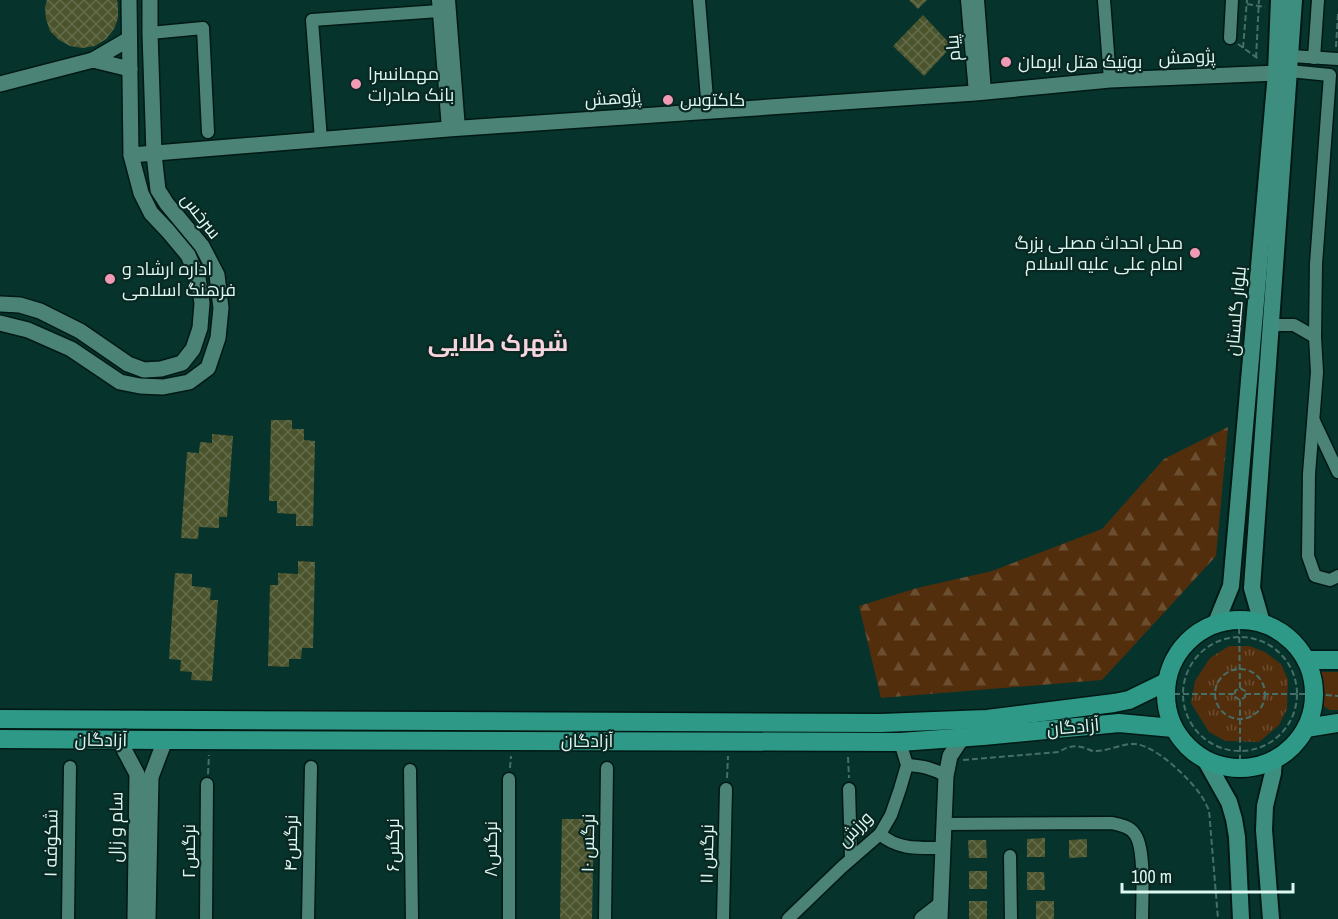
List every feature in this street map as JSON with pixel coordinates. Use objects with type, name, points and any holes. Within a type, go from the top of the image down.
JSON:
[{"type":"main road","name":"بلوار گلستان","points":[[1216,623],[1231,586],[1294,0]]},
{"type":"main road","name":"بلوار گلستان","points":[[1262,622],[1252,588],[1271,325],[1285,67],[1279,5]]},
{"type":"main road","points":[[1262,622],[1283,633],[1300,650],[1313,682],[1305,694],[1311,717],[1306,728],[1292,747],[1274,760],[1251,768],[1240,760],[1217,765],[1206,761],[1187,747],[1173,728],[1169,717],[1173,660],[1179,650],[1196,634],[1216,623],[1239,628],[1262,622]]},
{"type":"main road","points":[[1306,660],[1338,660]]},
{"type":"main road","name":"آزادگان","points":[[0,719],[870,723],[987,718],[1114,703],[1171,690]]},
{"type":"main road","points":[[348,720],[348,741]]},
{"type":"main road","name":"آزادگان","points":[[0,739],[900,742],[1119,723],[1173,728]]},
{"type":"main road","points":[[1306,728],[1338,723]]},
{"type":"main road","points":[[1271,919],[1264,830],[1265,806],[1274,760]]},
{"type":"main road","points":[[1206,761],[1229,802],[1234,819],[1241,919]]},
{"type":"street","name":"سرخس","points":[[0,304],[20,305],[40,311],[80,331],[128,364],[144,370],[161,369],[183,363],[193,349],[200,328],[202,303],[198,278],[188,255],[151,213],[141,193],[131,155],[129,0]]},
{"type":"street","name":"سرخس","points":[[0,323],[28,330],[71,349],[120,382],[163,387],[189,381],[208,368],[218,338],[221,308],[217,275],[202,246],[158,190],[154,154],[150,0]]},
{"type":"street","points":[[449,0],[454,129]]},
{"type":"street","points":[[699,0],[708,111]]},
{"type":"street","name":"پیام","points":[[967,0],[980,92]]},
{"type":"street","name":"پیام","points":[[978,0],[980,92]]},
{"type":"street","points":[[1104,0],[1110,80]]},
{"type":"street","points":[[1314,58],[1318,0]]},
{"type":"street","points":[[1230,38],[1232,1]]},
{"type":"street","points":[[321,140],[312,20],[438,5],[454,129]]},
{"type":"street","points":[[150,33],[203,28],[208,132]]},
{"type":"street","points":[[0,84],[93,60],[129,39]]},
{"type":"street","points":[[1285,67],[1314,58],[1336,59]]},
{"type":"street","points":[[93,60],[130,69]]},
{"type":"street","points":[[1285,67],[1334,75],[1316,264],[1317,372],[1309,474],[1308,556],[1315,576],[1330,580],[1338,576]]},
{"type":"street","name":"پژوهش","points":[[131,155],[1285,67]]},
{"type":"street","points":[[1271,325],[1294,325],[1315,337]]},
{"type":"street","points":[[1314,420],[1338,472]]},
{"type":"street","points":[[922,919],[940,912],[947,769],[950,756],[962,738]]},
{"type":"street","name":"سام و زال","points":[[119,740],[136,774],[135,919]]},
{"type":"street","name":"سام و زال","points":[[148,919],[151,777],[165,740]]},
{"type":"street","points":[[900,742],[907,765],[925,766],[936,770],[947,769]]},
{"type":"street","name":"ورزش","points":[[788,919],[880,834],[891,815],[907,765]]},
{"type":"street","name":"شکوفه ۱","points":[[68,919],[70,767]]},
{"type":"street","name":"نرگس۴","points":[[308,919],[311,767]]},
{"type":"street","name":"نرگس ۱۰","points":[[605,919],[607,768]]},
{"type":"street","name":"نرگس۶","points":[[410,770],[412,919]]},
{"type":"street","name":"نرگس۸","points":[[509,919],[510,779]]},
{"type":"street","name":"نرگس۲","points":[[206,919],[207,784]]},
{"type":"street","name":"نرگس ۱۱","points":[[723,919],[726,789]]},
{"type":"street","points":[[849,789],[850,860]]},
{"type":"street","points":[[944,824],[1112,823],[1125,826],[1136,833],[1142,853],[1142,919]]},
{"type":"street","points":[[880,834],[887,840],[909,848],[943,848]]},
{"type":"street","points":[[1010,856],[1011,919]]},
{"type":"path","points":[[1256,58],[1259,0]]},
{"type":"path","points":[[1232,1],[1259,6],[1279,5]]},
{"type":"path","points":[[1243,48],[1247,2]]},
{"type":"path","points":[[1336,59],[1338,14]]},
{"type":"path","points":[[1230,38],[1256,58],[1285,67]]},
{"type":"path","points":[[1239,628],[1240,688]]},
{"type":"path","points":[[1171,690],[1183,684],[1190,665],[1203,650],[1239,628]]},
{"type":"path","points":[[1239,628],[1276,650],[1289,665],[1305,694]]},
{"type":"path","points":[[1239,668],[1258,676],[1265,694],[1262,707],[1258,712],[1240,720],[1222,712],[1215,701],[1214,694],[1221,676],[1239,668]]},
{"type":"path","points":[[1240,688],[1245,691],[1245,694]]},
{"type":"path","points":[[1234,694],[1240,688]]},
{"type":"path","points":[[1171,690],[1234,694]]},
{"type":"path","points":[[1171,690],[1196,731],[1211,744],[1240,760]]},
{"type":"path","points":[[1234,694],[1240,700]]},
{"type":"path","points":[[1240,760],[1240,700],[1245,694]]},
{"type":"path","points":[[1245,694],[1338,696]]},
{"type":"path","points":[[1240,760],[1277,738],[1289,722],[1296,704],[1305,694]]},
{"type":"path","points":[[510,779],[512,741]]},
{"type":"path","points":[[726,789],[729,741]]},
{"type":"path","points":[[848,742],[849,789]]},
{"type":"path","points":[[947,769],[1059,752],[1074,746],[1094,751],[1134,744],[1159,753],[1192,783],[1209,810],[1218,919]]},
{"type":"green space","points":[[1228,427],[1216,556],[1102,680],[881,698],[859,606],[917,588],[992,571],[1102,529],[1164,459]]},
{"type":"green space","points":[[1229,646],[1249,646],[1265,652],[1281,664],[1288,680],[1287,709],[1279,725],[1259,742],[1225,741],[1209,732],[1191,703],[1195,681],[1210,658]]},
{"type":"green space","points":[[1320,672],[1338,672],[1338,710],[1330,710],[1320,704]]},
{"type":"building","points":[[47,0],[117,0],[118,18],[114,29],[106,39],[95,46],[82,48],[70,46],[50,31],[46,19]]},
{"type":"building","points":[[909,0],[927,0],[918,9]]},
{"type":"building","points":[[923,15],[952,46],[924,76],[893,46]]},
{"type":"building","points":[[271,420],[292,420],[292,429],[304,429],[304,440],[315,441],[313,526],[296,526],[296,514],[277,513],[277,501],[269,501]]},
{"type":"building","points":[[212,434],[233,436],[227,517],[219,517],[219,528],[199,527],[198,539],[181,538],[187,452],[199,453],[200,442],[212,443]]},
{"type":"building","points":[[298,561],[315,562],[313,648],[302,648],[301,659],[289,659],[289,667],[268,666],[270,585],[278,585],[278,573],[298,574]]},
{"type":"building","points":[[175,573],[192,574],[192,586],[211,588],[210,600],[218,600],[212,681],[191,680],[192,672],[180,671],[181,660],[169,659]]},
{"type":"building","points":[[562,819],[594,819],[592,919],[560,919]]},
{"type":"building","points":[[1045,838],[1045,857],[1027,857],[1027,839]]},
{"type":"building","points":[[1087,839],[1087,857],[1069,858],[1069,840]]},
{"type":"building","points":[[968,840],[986,840],[987,858],[969,858]]},
{"type":"building","points":[[969,871],[987,871],[987,889],[969,889]]},
{"type":"building","points":[[1027,872],[1044,872],[1045,890],[1027,890]]},
{"type":"building","points":[[969,901],[987,901],[987,919],[969,919]]},
{"type":"building","points":[[1036,901],[1054,901],[1054,919],[1036,919]]},
{"type":"place","name":"بوتیک هتل ایرمان","points":[[1006,62]]},
{"type":"place","name":"مهمانسرا بانک صادرات","points":[[356,84]]},
{"type":"place","name":"کاکتوس","points":[[668,100]]},
{"type":"place","name":"محل احداث مصلی بزرگ امام علی علیه السلام","points":[[1195,253]]},
{"type":"place","name":"اداره ارشاد و فرهنگ اسلامی","points":[[110,279]]},
{"type":"district","name":"شهرک طلایی","points":[[498,343]]}]
